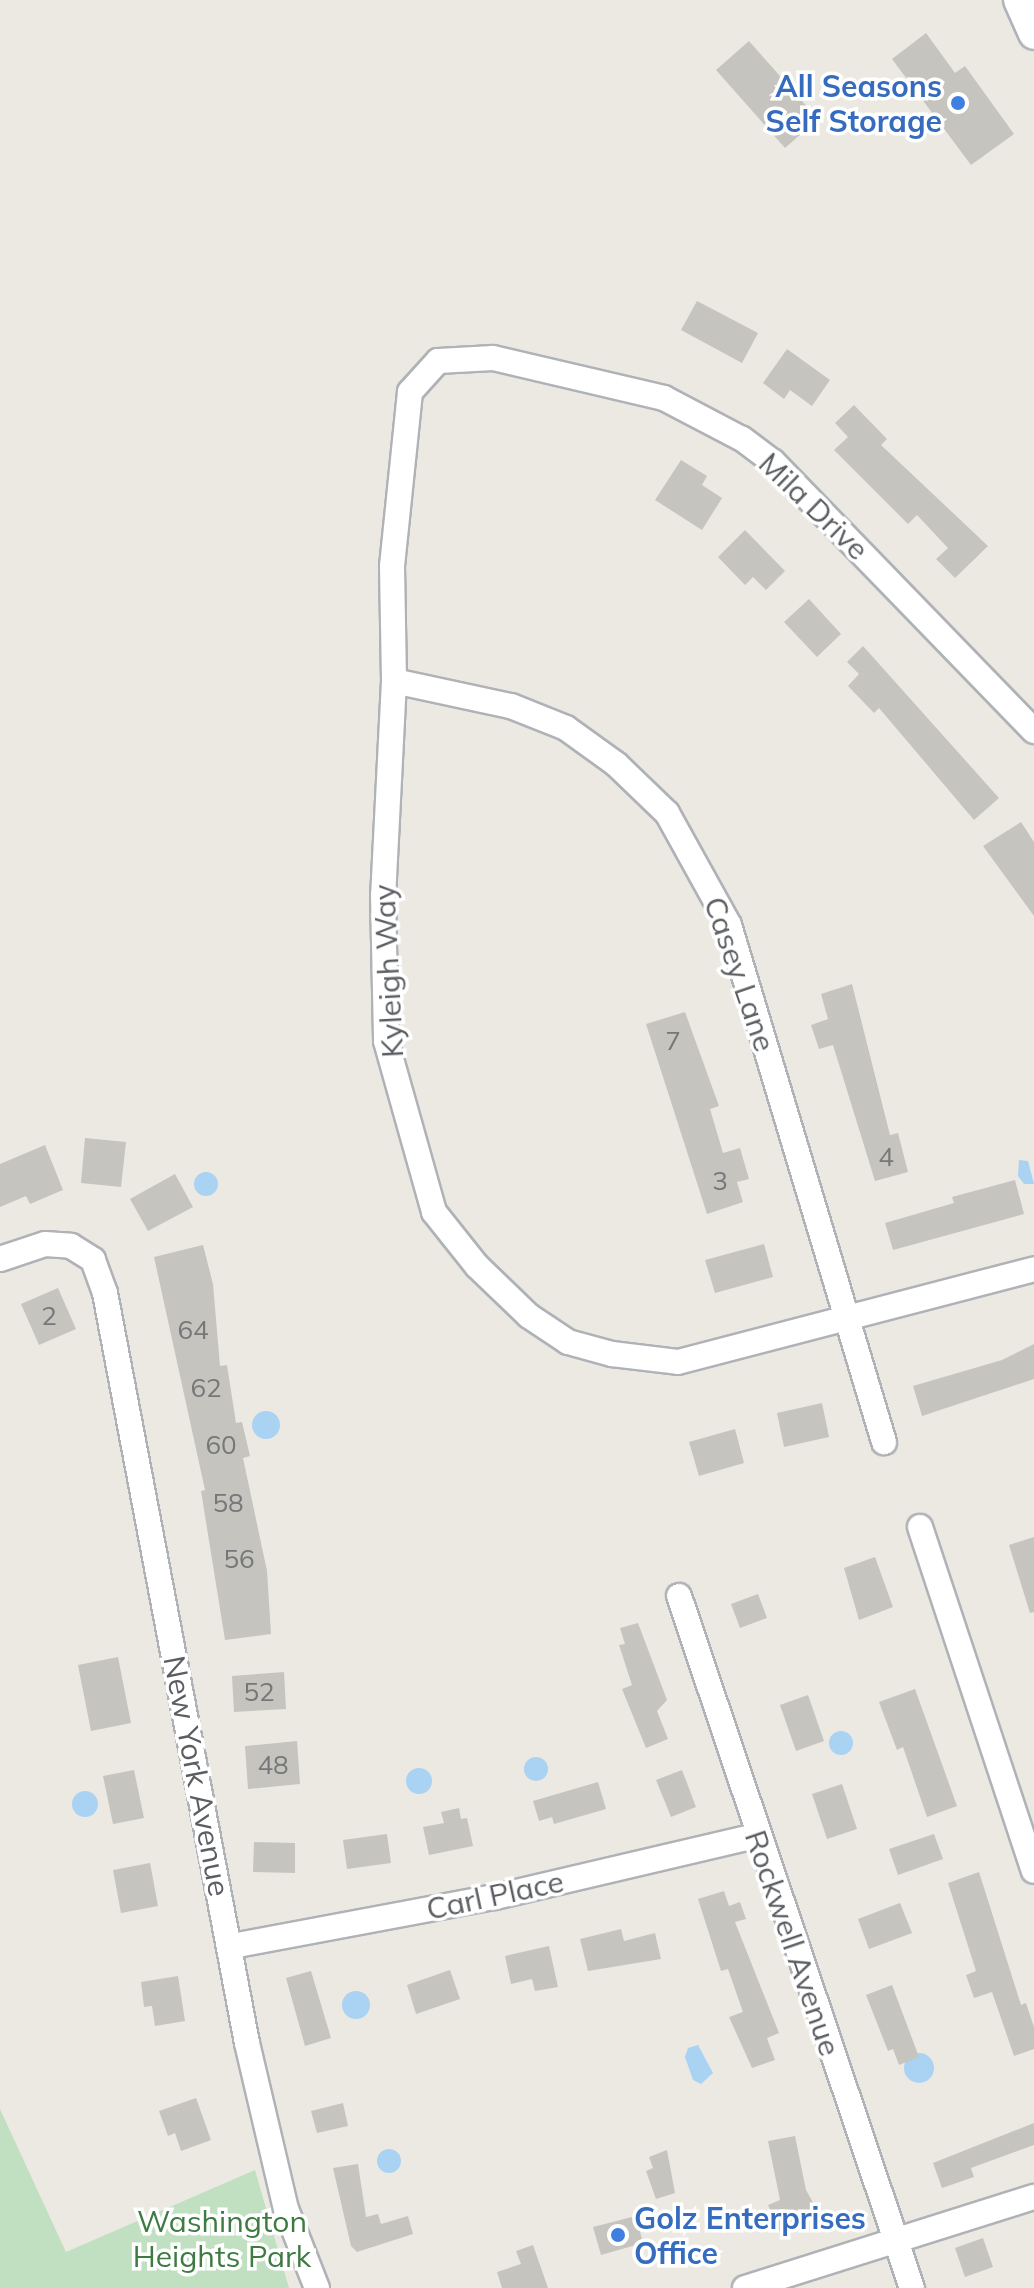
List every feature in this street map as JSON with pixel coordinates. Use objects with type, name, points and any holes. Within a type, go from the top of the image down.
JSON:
[{"type":"street","points":[[1019,0],[1034,34]]},
{"type":"street","name":"Mila Drive","points":[[410,392],[438,361],[493,358],[664,398],[742,439],[773,462],[1034,731]]},
{"type":"street","name":"Kyleigh Way","points":[[410,392],[392,566],[394,681],[384,844],[386,1041],[434,1212],[477,1266],[529,1316],[568,1342],[612,1354],[678,1362],[1034,1269]]},
{"type":"street","name":"Casey Lane","points":[[394,681],[511,706],[566,728],[616,764],[667,813],[729,925],[884,1442]]},
{"type":"street","name":"New York Avenue","points":[[0,1259],[45,1244],[71,1246],[93,1260],[105,1293],[189,1747],[232,1946],[247,2043],[284,2197],[317,2288]]},
{"type":"street","points":[[920,1527],[1034,1871]]},
{"type":"street","name":"Rockwell Avenue","points":[[679,1596],[756,1836],[912,2288]]},
{"type":"street","name":"Carl Place","points":[[232,1946],[495,1897],[756,1836]]},
{"type":"street","points":[[745,2288],[1034,2197]]},
{"type":"green space","name":"Washington Heights Park","points":[[0,2109],[66,2252],[255,2170],[289,2288],[0,2288]]},
{"type":"water","points":[[1019,1160],[1028,1161],[1034,1184],[1024,1184],[1018,1176]]},
{"type":"water","points":[[206,1172],[214,1176],[218,1184],[214,1192],[206,1196],[198,1192],[194,1184],[198,1176]]},
{"type":"water","points":[[266,1411],[276,1415],[280,1425],[276,1435],[266,1439],[256,1435],[252,1425],[256,1415]]},
{"type":"water","points":[[841,1731],[850,1734],[853,1743],[850,1752],[841,1755],[832,1752],[829,1743],[832,1734]]},
{"type":"water","points":[[536,1757],[544,1761],[548,1769],[544,1777],[536,1781],[528,1777],[524,1769],[528,1761]]},
{"type":"water","points":[[419,1768],[428,1772],[432,1781],[428,1790],[419,1794],[410,1790],[406,1781],[410,1772]]},
{"type":"water","points":[[85,1791],[94,1795],[98,1804],[94,1813],[85,1817],[76,1813],[72,1804],[76,1795]]},
{"type":"water","points":[[356,1991],[366,1995],[370,2005],[366,2015],[356,2019],[346,2015],[342,2005],[346,1995]]},
{"type":"water","points":[[698,2045],[713,2073],[701,2084],[693,2080],[685,2057],[688,2048]]},
{"type":"water","points":[[919,2053],[929,2058],[934,2068],[929,2078],[919,2083],[909,2078],[904,2068],[909,2058]]},
{"type":"water","points":[[389,2149],[398,2152],[401,2161],[398,2170],[389,2173],[380,2170],[377,2161],[380,2152]]},
{"type":"building","name":"All Seasons Self Storage","points":[[926,33],[955,73],[965,66],[1014,134],[971,165],[892,59]]},
{"type":"building","points":[[749,41],[818,119],[785,148],[716,70]]},
{"type":"building","points":[[697,301],[758,333],[742,363],[681,330]]},
{"type":"building","points":[[787,349],[830,380],[812,406],[790,390],[784,399],[763,383]]},
{"type":"building","points":[[854,405],[887,439],[881,445],[988,546],[955,578],[936,559],[948,548],[917,515],[908,524],[834,450],[848,437],[835,423]]},
{"type":"building","points":[[681,460],[707,476],[702,485],[722,498],[702,530],[655,500]]},
{"type":"building","points":[[745,530],[785,571],[766,590],[753,577],[745,585],[718,557]]},
{"type":"building","points":[[809,599],[841,634],[817,657],[784,622]]},
{"type":"building","points":[[863,646],[999,798],[974,820],[879,708],[874,713],[848,686],[859,674],[847,662]]},
{"type":"building","points":[[1021,822],[1034,842],[1034,916],[983,846]]},
{"type":"building","points":[[852,984],[890,1135],[898,1133],[908,1172],[875,1181],[833,1045],[819,1049],[811,1025],[828,1019],[821,994]]},
{"type":"building","points":[[685,1012],[719,1106],[710,1109],[723,1153],[740,1148],[749,1179],[737,1182],[743,1202],[707,1214],[646,1024]]},
{"type":"building","points":[[85,1138],[126,1142],[121,1187],[81,1183]]},
{"type":"building","points":[[45,1145],[63,1190],[30,1204],[26,1196],[0,1207],[0,1164]]},
{"type":"building","points":[[175,1174],[193,1207],[148,1231],[130,1199]]},
{"type":"building","points":[[1015,1180],[1024,1214],[893,1250],[885,1223],[954,1203],[952,1197]]},
{"type":"building","points":[[764,1244],[773,1277],[715,1293],[705,1260]]},
{"type":"building","points":[[203,1245],[213,1284],[220,1366],[227,1365],[236,1423],[242,1422],[250,1456],[243,1458],[267,1571],[271,1634],[225,1640],[201,1491],[205,1490],[154,1257]]},
{"type":"building","points":[[58,1288],[76,1329],[39,1345],[21,1304]]},
{"type":"building","points":[[1034,1344],[1034,1379],[922,1416],[913,1386],[1002,1360]]},
{"type":"building","points":[[822,1403],[829,1437],[784,1447],[777,1413]]},
{"type":"building","points":[[735,1429],[744,1463],[699,1476],[689,1442]]},
{"type":"building","points":[[1034,1537],[1034,1612],[1030,1613],[1009,1545]]},
{"type":"building","points":[[875,1557],[893,1607],[859,1620],[844,1568]]},
{"type":"building","points":[[758,1594],[767,1618],[740,1628],[731,1604]]},
{"type":"building","points":[[638,1623],[667,1700],[657,1711],[668,1739],[646,1748],[622,1689],[632,1685],[619,1645],[625,1644],[620,1628]]},
{"type":"building","points":[[118,1657],[131,1723],[91,1731],[78,1665]]},
{"type":"building","points":[[284,1672],[286,1709],[234,1712],[232,1676]]},
{"type":"building","points":[[915,1689],[957,1806],[927,1817],[903,1747],[897,1750],[879,1702]]},
{"type":"building","points":[[808,1695],[824,1741],[796,1751],[780,1705]]},
{"type":"building","points":[[297,1741],[300,1784],[248,1789],[245,1746]]},
{"type":"building","points":[[134,1770],[144,1818],[113,1824],[103,1776]]},
{"type":"building","points":[[682,1770],[696,1807],[671,1817],[656,1780]]},
{"type":"building","points":[[598,1782],[606,1809],[554,1824],[552,1817],[539,1821],[533,1801]]},
{"type":"building","points":[[842,1784],[857,1829],[827,1839],[812,1794]]},
{"type":"building","points":[[459,1808],[461,1819],[467,1818],[473,1846],[429,1855],[423,1827],[444,1823],[441,1812]]},
{"type":"building","points":[[387,1834],[391,1863],[347,1869],[343,1840]]},
{"type":"building","points":[[934,1834],[943,1859],[898,1875],[889,1849]]},
{"type":"building","points":[[254,1842],[295,1843],[295,1873],[253,1872]]},
{"type":"building","points":[[150,1863],[158,1906],[121,1913],[113,1870]]},
{"type":"building","points":[[979,1872],[1021,2005],[1026,2003],[1034,2027],[1034,2049],[1014,2056],[992,1992],[974,1998],[966,1975],[976,1971],[948,1883]]},
{"type":"building","points":[[724,1891],[729,1906],[740,1902],[746,1919],[735,1922],[779,2033],[767,2038],[775,2060],[752,2068],[729,2017],[743,2012],[728,1969],[721,1971],[698,1899]]},
{"type":"building","points":[[900,1903],[912,1933],[869,1949],[858,1919]]},
{"type":"building","points":[[621,1929],[624,1941],[655,1933],[661,1959],[588,1971],[580,1939]]},
{"type":"building","points":[[549,1946],[558,1987],[535,1991],[532,1979],[511,1984],[505,1956]]},
{"type":"building","points":[[450,1970],[460,1999],[416,2014],[407,1985]]},
{"type":"building","points":[[311,1971],[331,2038],[305,2046],[286,1978]]},
{"type":"building","points":[[178,1976],[185,2021],[155,2026],[152,2006],[144,2007],[141,1982]]},
{"type":"building","points":[[892,1985],[919,2057],[899,2065],[893,2049],[888,2051],[866,1995]]},
{"type":"building","points":[[196,2098],[211,2140],[181,2151],[175,2133],[168,2136],[159,2111]]},
{"type":"building","points":[[343,2103],[348,2126],[317,2133],[311,2111]]},
{"type":"building","points":[[1034,2123],[1034,2145],[971,2168],[974,2177],[942,2188],[933,2163]]},
{"type":"building","points":[[795,2136],[806,2190],[820,2215],[779,2231],[768,2205],[780,2200],[768,2141]]},
{"type":"building","points":[[667,2150],[675,2193],[656,2199],[646,2171],[653,2168],[649,2157]]},
{"type":"building","points":[[358,2164],[366,2217],[378,2214],[381,2224],[408,2216],[413,2234],[357,2252],[351,2246],[333,2168]]},
{"type":"building","name":"Golz Enterprises Office","points":[[636,2216],[643,2243],[601,2255],[593,2227]]},
{"type":"building","points":[[983,2238],[993,2267],[965,2277],[955,2248]]},
{"type":"building","points":[[533,2245],[548,2288],[502,2288],[497,2272],[521,2264],[516,2251]]},
{"type":"place","name":"All Seasons Self Storage","points":[[958,103]]},
{"type":"place","name":"Golz Enterprises Office","points":[[618,2235]]}]
